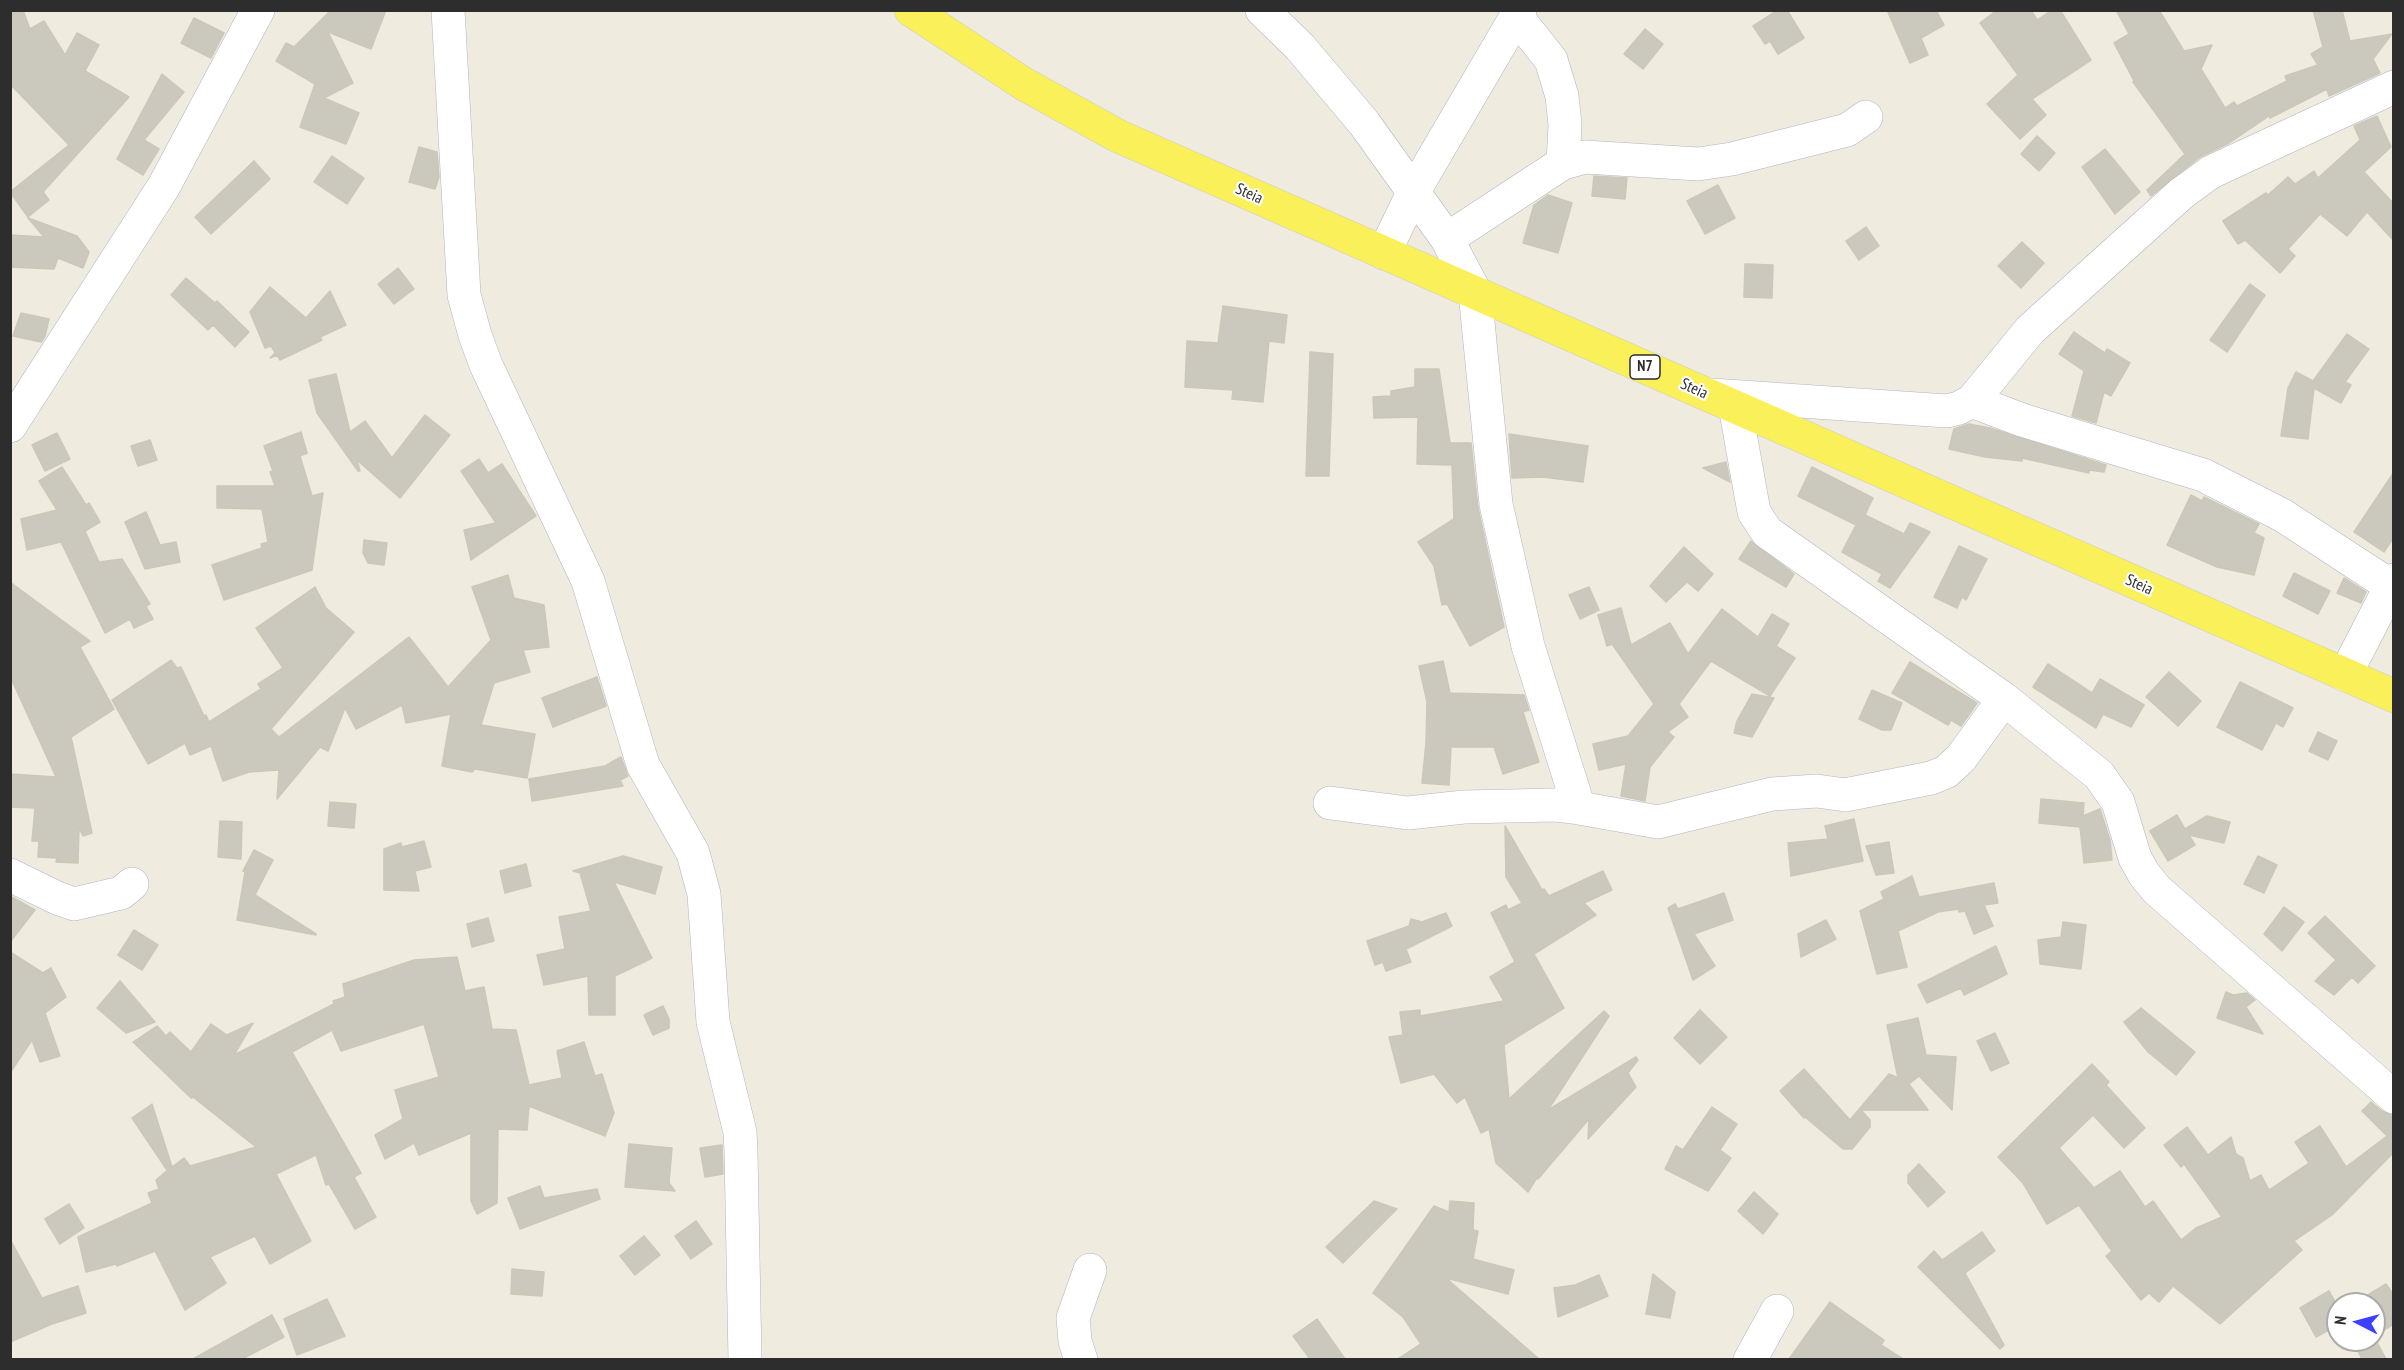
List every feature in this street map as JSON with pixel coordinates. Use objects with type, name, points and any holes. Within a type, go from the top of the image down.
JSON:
[{"type":"main road","name":"Steia","points":[[910,10],[1024,84],[1118,136],[2394,696]]},
{"type":"street","points":[[10,426],[164,186],[258,10]]},
{"type":"street","points":[[448,10],[464,295],[475,334],[486,365],[588,580],[644,765],[693,854],[704,894],[713,1022],[740,1132],[745,1359]]},
{"type":"street","points":[[1262,10],[1300,47],[1364,123],[1447,239],[1475,292],[1496,504],[1528,646],[1580,808]]},
{"type":"street","points":[[1384,253],[1414,191],[1519,14],[1551,60],[1562,96],[1563,163]]},
{"type":"street","points":[[2394,87],[2211,172],[2182,193],[2030,330],[1972,401],[1947,411],[1721,400],[1754,512],[1767,532],[2004,699],[2099,775],[2118,802],[2135,858],[2157,890],[2394,1097]]},
{"type":"street","points":[[1447,239],[1563,163],[1585,157],[1698,164],[1732,159],[1847,130],[1866,117]]},
{"type":"street","points":[[1972,401],[2022,420],[2203,475],[2282,515],[2392,585],[2344,675]]},
{"type":"street","points":[[1330,803],[1408,813],[1464,807],[1555,805],[1658,822],[1673,820],[1706,808],[1772,794],[1817,791],[1845,795],[1931,778],[1946,772],[1961,758],[2004,699]]},
{"type":"street","points":[[10,875],[74,904],[121,893],[132,884]]},
{"type":"street","points":[[1081,1359],[1075,1341],[1073,1318],[1090,1270]]},
{"type":"street","points":[[1750,1359],[1777,1311]]},
{"type":"building","points":[[10,10],[23,10],[30,29],[44,21],[65,55],[77,33],[99,45],[85,71],[129,97],[43,192],[49,200],[28,217],[10,192],[69,145],[10,84]]},
{"type":"building","points":[[331,10],[386,10],[371,49],[328,32],[353,83],[324,98],[359,113],[346,144],[300,127],[315,84],[276,61],[286,43],[294,47]]},
{"type":"building","points":[[1778,10],[1787,10],[1804,38],[1778,54],[1770,41],[1765,44],[1753,26]]},
{"type":"building","points":[[1887,10],[1936,10],[1944,25],[1921,38],[1928,55],[1910,63]]},
{"type":"building","points":[[1997,10],[2031,10],[2037,20],[2052,10],[2060,10],[2091,60],[2032,99],[2046,115],[2020,139],[1987,104],[2018,75],[1980,23]]},
{"type":"building","points":[[2116,10],[2159,10],[2184,51],[2212,45],[2201,69],[2225,108],[2234,102],[2237,106],[2287,81],[2285,76],[2318,65],[2311,54],[2323,47],[2313,10],[2342,10],[2350,41],[2392,34],[2373,59],[2380,73],[2329,96],[2327,89],[2270,118],[2269,116],[2229,143],[2200,157],[2151,196],[2147,190],[2185,154],[2133,82],[2114,43],[2129,34]]},
{"type":"building","points":[[194,18],[224,33],[211,58],[181,43]]},
{"type":"building","points":[[1645,29],[1663,44],[1643,69],[1624,54]]},
{"type":"building","points":[[162,74],[184,92],[144,140],[159,149],[143,175],[117,159]]},
{"type":"building","points":[[2377,116],[2391,147],[2364,172],[2394,204],[2394,241],[2367,212],[2347,236],[2320,214],[2288,249],[2295,256],[2280,273],[2245,240],[2238,244],[2223,221],[2266,193],[2268,195],[2288,177],[2295,184],[2314,171],[2318,178],[2360,140],[2354,126]]},
{"type":"building","points":[[2037,136],[2055,153],[2039,171],[2021,154]]},
{"type":"building","points":[[419,147],[437,152],[439,177],[435,189],[409,182]]},
{"type":"building","points":[[2105,149],[2140,192],[2115,214],[2082,167]]},
{"type":"building","points":[[332,156],[364,178],[347,204],[314,182]]},
{"type":"building","points":[[254,161],[270,179],[211,234],[195,217]]},
{"type":"building","points":[[1594,176],[1627,178],[1625,199],[1592,196]]},
{"type":"building","points":[[1718,185],[1735,218],[1705,234],[1687,201]]},
{"type":"building","points":[[1548,195],[1572,203],[1558,253],[1523,243],[1534,205]]},
{"type":"building","points":[[28,218],[77,236],[89,252],[83,268],[58,258],[54,269],[10,267],[10,235],[44,237]]},
{"type":"building","points":[[1866,227],[1879,246],[1859,260],[1846,241]]},
{"type":"building","points":[[2022,242],[2044,263],[2021,288],[1998,266]]},
{"type":"building","points":[[1745,264],[1773,265],[1772,298],[1744,297]]},
{"type":"building","points":[[398,268],[414,289],[394,304],[378,284]]},
{"type":"building","points":[[186,278],[215,303],[217,301],[249,332],[235,347],[213,325],[208,330],[171,295]]},
{"type":"building","points":[[2250,284],[2265,295],[2227,352],[2210,340]]},
{"type":"building","points":[[270,287],[306,318],[330,291],[346,325],[320,337],[322,340],[280,360],[277,355],[270,358],[275,353],[271,346],[265,348],[250,312]]},
{"type":"building","points":[[1223,306],[1287,315],[1284,343],[1269,341],[1263,402],[1232,399],[1233,390],[1185,387],[1187,341],[1218,343]]},
{"type":"building","points":[[21,313],[49,319],[45,336],[41,342],[13,336]]},
{"type":"building","points":[[2074,332],[2105,353],[2107,349],[2130,363],[2111,396],[2104,392],[2096,423],[2072,416],[2084,371],[2059,354]]},
{"type":"building","points":[[2347,334],[2369,349],[2345,382],[2351,385],[2341,403],[2314,388],[2308,439],[2281,436],[2288,388],[2296,372],[2313,381]]},
{"type":"building","points":[[1310,352],[1333,354],[1329,476],[1306,476]]},
{"type":"building","points":[[1415,369],[1439,369],[1450,443],[1471,443],[1478,508],[1504,627],[1470,646],[1447,604],[1442,605],[1434,566],[1418,542],[1454,519],[1452,465],[1417,464],[1418,417],[1374,418],[1373,397],[1391,396],[1391,391],[1415,387]]},
{"type":"building","points":[[336,374],[350,432],[365,421],[392,458],[425,415],[450,435],[400,498],[357,460],[360,471],[358,471],[317,413],[309,380]]},
{"type":"building","points":[[1969,424],[1990,428],[2106,465],[2104,472],[2089,470],[2089,473],[2022,458],[2022,461],[1985,457],[1949,449],[1954,429]]},
{"type":"building","points":[[301,432],[307,453],[300,456],[312,496],[323,493],[312,570],[224,600],[212,565],[262,548],[261,544],[268,542],[262,509],[217,508],[217,486],[275,486],[270,472],[273,471],[264,446]]},
{"type":"building","points":[[57,433],[70,459],[45,471],[32,445]]},
{"type":"building","points":[[1509,434],[1588,446],[1583,482],[1543,477],[1512,478]]},
{"type":"building","points":[[150,440],[157,460],[138,466],[131,446]]},
{"type":"building","points":[[479,459],[488,473],[502,464],[536,516],[471,560],[464,530],[496,523],[461,471]]},
{"type":"building","points":[[1726,462],[1730,482],[1703,468]]},
{"type":"building","points":[[62,467],[86,505],[89,503],[100,522],[85,531],[99,562],[122,559],[150,604],[146,606],[153,619],[134,628],[130,619],[105,633],[61,542],[27,550],[21,519],[57,510],[39,481]]},
{"type":"building","points":[[1812,467],[1873,498],[1865,515],[1904,534],[1910,523],[1930,532],[1890,588],[1878,581],[1882,574],[1842,552],[1856,525],[1798,496]]},
{"type":"building","points":[[2394,472],[2394,537],[2384,552],[2354,532]]},
{"type":"building","points":[[2191,495],[2202,501],[2204,497],[2259,524],[2254,533],[2264,538],[2254,575],[2217,567],[2167,545]]},
{"type":"building","points":[[146,512],[160,545],[176,542],[180,562],[145,569],[125,522]]},
{"type":"building","points":[[364,540],[387,543],[384,565],[368,563],[363,553]]},
{"type":"building","points":[[1751,541],[1794,574],[1786,587],[1739,559]]},
{"type":"building","points":[[1959,546],[1987,559],[1966,600],[1962,597],[1957,608],[1934,597]]},
{"type":"building","points":[[1684,547],[1713,574],[1698,591],[1687,582],[1666,602],[1650,586]]},
{"type":"building","points":[[2294,573],[2330,591],[2318,614],[2283,596]]},
{"type":"building","points":[[508,575],[514,598],[544,605],[549,647],[523,650],[530,672],[494,683],[481,725],[535,734],[527,778],[442,766],[451,714],[406,723],[402,705],[356,729],[345,708],[328,751],[320,747],[277,799],[279,770],[249,772],[223,781],[211,746],[190,755],[185,743],[148,764],[112,700],[171,660],[177,668],[181,667],[209,722],[261,689],[258,684],[283,668],[256,628],[315,587],[326,608],[354,632],[271,729],[279,737],[409,637],[448,687],[491,640],[472,587]]},
{"type":"building","points":[[2344,578],[2366,592],[2361,603],[2337,593]]},
{"type":"building","points":[[10,582],[90,641],[80,647],[114,709],[71,737],[92,833],[83,836],[79,828],[78,863],[56,862],[57,858],[38,857],[39,841],[32,841],[35,808],[10,807],[10,774],[56,777],[10,676]]},
{"type":"building","points":[[1589,587],[1599,610],[1580,619],[1569,595]]},
{"type":"building","points":[[1621,608],[1631,645],[1670,623],[1688,654],[1722,609],[1758,637],[1772,614],[1789,624],[1776,646],[1795,658],[1770,696],[1711,661],[1679,704],[1688,717],[1668,732],[1674,737],[1650,767],[1645,801],[1621,796],[1626,764],[1599,770],[1593,744],[1628,736],[1654,704],[1612,644],[1607,646],[1598,615]]},
{"type":"building","points":[[1443,661],[1450,693],[1524,695],[1529,710],[1523,712],[1539,762],[1503,774],[1494,747],[1451,747],[1449,785],[1422,783],[1427,702],[1419,666]]},
{"type":"building","points":[[1910,662],[1977,703],[1961,726],[1951,720],[1948,725],[1892,693]]},
{"type":"building","points":[[2048,664],[2092,693],[2100,679],[2144,705],[2131,727],[2103,714],[2096,728],[2033,687]]},
{"type":"building","points":[[2169,672],[2201,701],[2178,726],[2146,697]]},
{"type":"building","points":[[597,677],[606,706],[553,727],[542,698]]},
{"type":"building","points":[[2240,682],[2293,708],[2283,727],[2276,723],[2262,750],[2217,727]]},
{"type":"building","points":[[1872,690],[1902,703],[1891,730],[1882,730],[1859,719]]},
{"type":"building","points":[[1752,694],[1774,698],[1752,737],[1734,733],[1737,721]]},
{"type":"building","points":[[2318,732],[2337,741],[2328,760],[2309,751]]},
{"type":"building","points":[[621,757],[628,776],[620,780],[623,786],[532,801],[529,779],[605,766]]},
{"type":"building","points":[[2041,799],[2084,803],[2083,816],[2100,809],[2110,840],[2112,860],[2084,863],[2080,827],[2039,823]]},
{"type":"building","points":[[330,802],[356,804],[354,828],[328,826]]},
{"type":"building","points":[[2177,815],[2185,829],[2207,816],[2230,822],[2224,843],[2189,835],[2195,845],[2168,861],[2150,831]]},
{"type":"building","points":[[1854,819],[1863,861],[1791,876],[1788,843],[1828,839],[1825,826]]},
{"type":"building","points":[[220,821],[242,822],[241,859],[218,857]]},
{"type":"building","points":[[1505,826],[1542,890],[1544,889],[1549,896],[1603,871],[1612,890],[1584,903],[1596,915],[1534,954],[1564,1008],[1504,1045],[1509,1099],[1604,1011],[1609,1016],[1548,1110],[1636,1057],[1638,1060],[1628,1073],[1636,1087],[1588,1139],[1589,1119],[1538,1179],[1538,1176],[1528,1192],[1496,1163],[1489,1129],[1481,1133],[1465,1097],[1457,1103],[1434,1074],[1401,1083],[1389,1037],[1403,1035],[1400,1012],[1420,1010],[1420,1016],[1504,1001],[1490,977],[1515,962],[1491,913],[1506,905],[1508,910],[1522,903],[1506,877]]},
{"type":"building","points":[[424,841],[431,867],[415,871],[419,891],[384,890],[384,849],[401,843],[402,847]]},
{"type":"building","points":[[1889,842],[1894,873],[1876,875],[1866,846]]},
{"type":"building","points":[[254,850],[273,860],[255,895],[316,935],[237,920],[245,872],[243,871]]},
{"type":"building","points":[[623,856],[662,867],[655,894],[614,882],[652,958],[615,976],[615,1015],[589,1015],[588,976],[544,985],[537,955],[565,949],[559,917],[591,911],[580,873],[573,871]]},
{"type":"building","points":[[2258,856],[2277,865],[2264,893],[2244,884]]},
{"type":"building","points":[[526,864],[531,886],[505,893],[500,871]]},
{"type":"building","points":[[1912,876],[1919,897],[1994,883],[1998,903],[1984,905],[1993,926],[1974,934],[1965,911],[1959,912],[1958,909],[1938,912],[1898,931],[1907,967],[1877,974],[1860,911],[1884,899],[1881,892]]},
{"type":"building","points":[[1724,893],[1733,920],[1694,934],[1715,966],[1693,980],[1668,908],[1675,904],[1678,909]]},
{"type":"building","points":[[10,896],[35,910],[10,942]]},
{"type":"building","points":[[2284,907],[2304,922],[2282,951],[2264,934]]},
{"type":"building","points":[[1446,913],[1452,926],[1406,949],[1411,962],[1386,971],[1383,962],[1375,965],[1367,941],[1409,926],[1411,919],[1422,922]]},
{"type":"building","points":[[2325,916],[2375,966],[2358,983],[2352,977],[2334,995],[2315,981],[2336,960],[2308,933]]},
{"type":"building","points":[[488,918],[494,941],[472,947],[467,924]]},
{"type":"building","points":[[1826,920],[1836,939],[1801,957],[1798,934]]},
{"type":"building","points":[[2063,922],[2086,925],[2081,969],[2040,964],[2038,940],[2061,937]]},
{"type":"building","points":[[134,930],[158,945],[142,970],[118,955]]},
{"type":"building","points":[[1996,946],[2007,974],[1964,995],[1961,988],[1927,1003],[1918,985]]},
{"type":"building","points":[[10,952],[43,973],[51,968],[66,997],[45,1013],[60,1056],[40,1062],[32,1040],[10,1073]]},
{"type":"building","points":[[457,957],[465,991],[484,987],[492,1029],[516,1030],[529,1085],[562,1078],[557,1051],[584,1042],[595,1076],[602,1074],[614,1113],[605,1136],[529,1106],[527,1130],[498,1129],[497,1203],[477,1214],[471,1201],[471,1133],[419,1155],[414,1143],[385,1159],[375,1135],[403,1119],[395,1090],[439,1077],[424,1024],[341,1051],[332,1030],[292,1052],[361,1173],[354,1177],[376,1217],[355,1229],[329,1184],[326,1185],[316,1155],[276,1174],[311,1241],[270,1264],[255,1236],[210,1257],[226,1283],[185,1310],[155,1251],[117,1266],[116,1264],[86,1272],[78,1237],[152,1203],[148,1193],[159,1189],[156,1180],[169,1169],[167,1170],[132,1118],[152,1104],[172,1167],[184,1158],[190,1166],[256,1147],[193,1097],[191,1098],[133,1042],[157,1026],[166,1036],[170,1032],[191,1052],[211,1024],[227,1035],[253,1023],[234,1055],[334,1004],[333,1001],[345,997],[343,984],[414,960]]},
{"type":"building","points":[[120,981],[155,1022],[126,1033],[97,1008]]},
{"type":"building","points":[[2226,992],[2233,995],[2247,993],[2255,1000],[2246,1007],[2263,1034],[2217,1018]]},
{"type":"building","points":[[663,1006],[669,1019],[669,1028],[653,1035],[644,1015]]},
{"type":"building","points":[[2141,1008],[2195,1052],[2176,1075],[2148,1052],[2124,1022]]},
{"type":"building","points":[[1700,1010],[1727,1037],[1700,1064],[1674,1038]]},
{"type":"building","points":[[1918,1018],[1926,1055],[1956,1057],[1952,1110],[1919,1076],[1909,1084],[1928,1110],[1861,1110],[1870,1120],[1870,1127],[1852,1149],[1843,1149],[1804,1118],[1780,1091],[1804,1069],[1850,1120],[1889,1074],[1898,1078],[1887,1025]]},
{"type":"building","points":[[1995,1033],[2009,1063],[1991,1071],[1977,1041]]},
{"type":"building","points":[[2092,1064],[2109,1082],[2106,1085],[2145,1128],[2124,1148],[2093,1115],[2059,1148],[2094,1188],[2120,1171],[2145,1207],[2153,1201],[2181,1240],[2196,1228],[2222,1217],[2184,1164],[2181,1167],[2164,1145],[2187,1127],[2208,1155],[2231,1137],[2236,1154],[2243,1158],[2250,1181],[2261,1175],[2269,1190],[2309,1163],[2295,1142],[2320,1126],[2346,1167],[2387,1136],[2362,1111],[2371,1102],[2382,1111],[2394,1115],[2394,1152],[2332,1215],[2294,1241],[2302,1250],[2220,1324],[2173,1286],[2159,1302],[2149,1293],[2141,1300],[2106,1256],[2112,1251],[2079,1205],[2047,1224],[2023,1183],[1998,1157]]},
{"type":"building","points":[[1712,1107],[1737,1124],[1720,1150],[1731,1158],[1708,1191],[1665,1169],[1676,1146],[1683,1150]]},
{"type":"building","points":[[629,1144],[672,1148],[669,1183],[675,1191],[625,1187]]},
{"type":"building","points":[[722,1145],[723,1174],[705,1177],[700,1148]]},
{"type":"building","points":[[1919,1164],[1945,1192],[1928,1207],[1908,1183],[1908,1175]]},
{"type":"building","points":[[540,1186],[544,1198],[597,1189],[600,1199],[520,1229],[508,1198]]},
{"type":"building","points":[[1754,1192],[1778,1214],[1763,1234],[1738,1211]]},
{"type":"building","points":[[1374,1201],[1397,1209],[1343,1263],[1326,1247]]},
{"type":"building","points":[[1450,1201],[1474,1203],[1473,1230],[1478,1231],[1473,1259],[1514,1270],[1508,1294],[1446,1278],[1539,1359],[1398,1359],[1421,1344],[1403,1317],[1373,1293],[1434,1206],[1449,1212]]},
{"type":"building","points":[[69,1204],[84,1228],[60,1244],[45,1219]]},
{"type":"building","points":[[696,1221],[712,1244],[691,1259],[675,1236]]},
{"type":"building","points":[[1982,1232],[1995,1251],[1965,1273],[2004,1345],[2000,1349],[1918,1267],[1934,1251],[1942,1260]]},
{"type":"building","points":[[644,1236],[660,1255],[635,1275],[620,1256]]},
{"type":"building","points":[[10,1239],[42,1298],[78,1286],[86,1313],[52,1324],[10,1342]]},
{"type":"building","points":[[512,1269],[544,1272],[542,1296],[511,1294]]},
{"type":"building","points":[[1653,1274],[1675,1292],[1670,1318],[1646,1314]]},
{"type":"building","points":[[1599,1275],[1608,1296],[1558,1317],[1554,1288],[1575,1285]]},
{"type":"building","points":[[2386,1284],[2394,1296],[2394,1324],[2386,1329],[2386,1292],[2373,1292]]},
{"type":"building","points":[[2326,1293],[2326,1332],[2316,1337],[2300,1308]]},
{"type":"building","points":[[327,1299],[345,1336],[297,1355],[284,1319]]},
{"type":"building","points":[[1830,1302],[1884,1340],[1881,1345],[1903,1359],[1789,1359]]},
{"type":"building","points":[[272,1315],[284,1337],[242,1359],[193,1359]]},
{"type":"building","points":[[1317,1319],[1345,1359],[1310,1359],[1293,1336]]},
{"type":"building","points":[[2358,1352],[2382,1352],[2386,1359],[2362,1359]]}]
